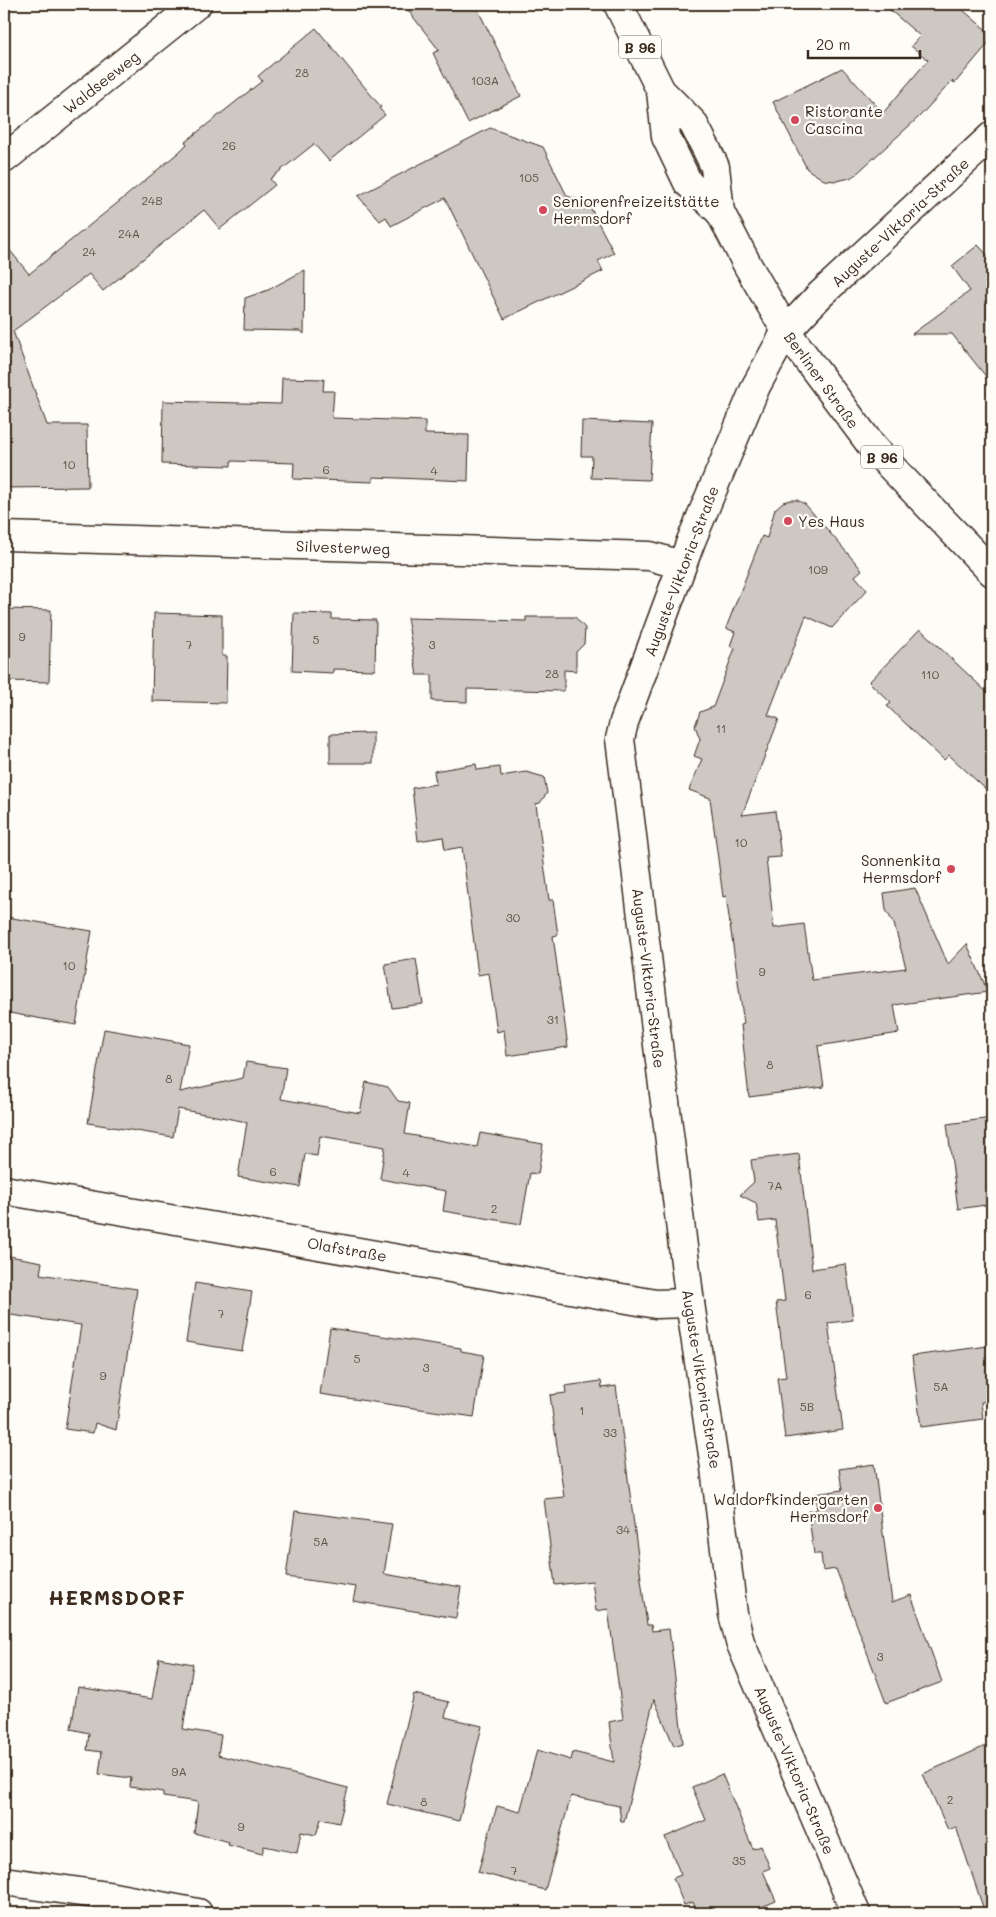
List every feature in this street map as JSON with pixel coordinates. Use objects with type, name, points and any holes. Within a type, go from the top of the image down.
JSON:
[{"type":"street","name":"Waldseeweg","points":[[4,159],[197,4]]},
{"type":"street","name":"Berliner Straße","points":[[618,4],[661,91],[666,137],[688,183],[720,212],[748,266],[786,331],[874,449],[992,572]]},
{"type":"street","name":"Auguste-Viktoria-Straße","points":[[856,1913],[736,1629],[715,1468],[690,1303],[620,739],[624,722],[681,565],[756,386],[786,331],[820,295],[992,136]]},
{"type":"street","name":"Silvesterweg","points":[[4,536],[650,556],[681,565]]},
{"type":"street","name":"Olafstraße","points":[[4,1190],[656,1304],[690,1303]]},
{"type":"street","points":[[4,1881],[108,1896],[198,1913]]},
{"type":"building","points":[[403,4],[475,4],[521,96],[468,123],[433,53],[439,50]]},
{"type":"building","points":[[883,4],[956,4],[992,35],[992,39],[955,83],[952,81],[919,117],[855,175],[837,181],[824,180],[807,169],[773,102],[842,68],[883,113],[928,60],[911,46],[920,36]]},
{"type":"building","points":[[316,28],[381,107],[379,108],[385,115],[329,161],[314,144],[270,179],[275,185],[220,229],[204,210],[103,291],[89,274],[13,331],[47,425],[87,425],[88,487],[4,488],[4,243],[29,274],[179,152],[187,144],[185,142],[262,81],[258,76]]},
{"type":"building","points":[[490,128],[543,147],[567,196],[588,203],[614,253],[598,261],[603,271],[504,319],[445,198],[391,226],[386,217],[380,221],[358,196]]},
{"type":"building","points":[[978,245],[992,260],[992,384],[952,334],[912,334],[970,291],[952,266]]},
{"type":"building","points":[[305,270],[304,334],[301,331],[244,330],[245,298],[268,290]]},
{"type":"building","points":[[282,378],[324,379],[323,391],[334,391],[332,418],[425,421],[425,434],[469,435],[468,481],[373,477],[373,482],[293,479],[294,463],[231,461],[231,466],[162,464],[163,401],[281,404]]},
{"type":"building","points":[[582,421],[652,424],[649,480],[591,478],[592,456],[581,456]]},
{"type":"building","points":[[797,500],[805,504],[862,570],[855,576],[867,590],[832,628],[806,616],[768,715],[779,719],[742,815],[775,811],[781,857],[766,858],[774,928],[804,924],[812,980],[906,968],[894,924],[886,910],[884,893],[915,888],[948,964],[967,944],[988,992],[894,1005],[899,1033],[818,1046],[824,1087],[749,1097],[741,1025],[744,1024],[726,896],[723,897],[710,798],[689,790],[702,759],[694,756],[700,739],[695,726],[700,712],[713,707],[735,648],[730,646],[735,632],[726,628],[762,536],[767,538],[775,509],[783,502]]},
{"type":"building","points":[[4,609],[51,610],[49,682],[4,681]]},
{"type":"building","points":[[154,613],[222,615],[222,656],[227,656],[226,703],[152,701]]},
{"type":"building","points":[[294,613],[332,614],[332,619],[376,620],[375,670],[333,669],[333,673],[292,671]]},
{"type":"building","points":[[526,617],[575,617],[585,628],[584,644],[576,652],[576,671],[564,670],[564,691],[467,689],[467,702],[432,701],[432,675],[417,675],[407,618],[526,621]]},
{"type":"building","points":[[920,629],[992,697],[992,795],[949,755],[944,760],[887,706],[891,703],[869,682]]},
{"type":"building","points":[[373,733],[373,763],[330,763],[330,734]]},
{"type":"building","points":[[476,764],[477,770],[500,767],[501,776],[526,772],[544,777],[547,793],[540,803],[536,804],[549,900],[553,900],[558,935],[553,936],[568,1047],[507,1056],[504,1030],[497,1032],[489,973],[478,975],[462,847],[445,850],[443,837],[418,841],[412,788],[436,784],[434,771]]},
{"type":"building","points":[[6,917],[92,931],[76,1025],[4,1012],[4,933]]},
{"type":"building","points":[[416,959],[423,1004],[392,1008],[385,964]]},
{"type":"building","points":[[104,1029],[189,1044],[180,1092],[243,1078],[246,1062],[286,1068],[281,1099],[360,1113],[366,1082],[388,1087],[398,1101],[410,1103],[405,1134],[477,1147],[480,1133],[543,1144],[538,1174],[530,1173],[521,1224],[443,1211],[446,1191],[380,1179],[385,1147],[320,1136],[317,1156],[305,1154],[300,1187],[238,1177],[247,1122],[178,1109],[173,1137],[88,1123]]},
{"type":"building","points":[[992,1118],[992,1204],[958,1209],[947,1124]]},
{"type":"building","points":[[799,1154],[812,1269],[846,1264],[853,1320],[828,1323],[843,1430],[785,1438],[777,1378],[786,1377],[776,1302],[785,1301],[775,1220],[759,1222],[756,1203],[740,1195],[754,1182],[751,1160]]},
{"type":"building","points":[[4,1255],[42,1262],[40,1274],[137,1289],[116,1430],[95,1423],[93,1433],[65,1429],[81,1325],[4,1314]]},
{"type":"building","points":[[195,1283],[252,1292],[242,1351],[186,1342]]},
{"type":"building","points":[[330,1328],[461,1348],[461,1351],[484,1355],[474,1417],[320,1394]]},
{"type":"building","points":[[988,1346],[992,1400],[981,1402],[983,1419],[921,1427],[912,1356]]},
{"type":"building","points":[[601,1381],[602,1388],[616,1386],[647,1625],[651,1625],[652,1631],[669,1629],[683,1743],[674,1746],[654,1699],[624,1822],[621,1822],[619,1806],[571,1796],[545,1890],[478,1872],[497,1806],[520,1812],[537,1750],[571,1760],[573,1752],[614,1762],[609,1722],[623,1719],[608,1609],[596,1611],[592,1581],[555,1585],[544,1499],[564,1497],[550,1395],[566,1393],[565,1386]]},
{"type":"building","points":[[874,1464],[892,1602],[911,1595],[942,1682],[886,1703],[836,1569],[823,1571],[821,1554],[814,1554],[808,1511],[817,1510],[815,1494],[842,1490],[839,1469]]},
{"type":"building","points":[[295,1511],[392,1524],[384,1574],[461,1587],[456,1618],[353,1601],[356,1587],[286,1577]]},
{"type":"building","points":[[159,1658],[193,1664],[183,1729],[221,1735],[218,1755],[348,1788],[339,1823],[321,1819],[316,1835],[301,1832],[297,1853],[264,1846],[262,1854],[228,1845],[229,1842],[194,1833],[198,1802],[163,1797],[163,1792],[130,1787],[131,1778],[99,1774],[102,1752],[87,1750],[89,1733],[71,1729],[78,1687],[152,1699]]},
{"type":"building","points":[[414,1694],[449,1702],[445,1717],[482,1726],[459,1821],[387,1804]]},
{"type":"building","points":[[992,1743],[992,1913],[985,1913],[956,1827],[948,1830],[923,1774]]},
{"type":"building","points":[[722,1774],[753,1849],[761,1846],[770,1868],[763,1871],[776,1901],[747,1913],[697,1913],[693,1902],[684,1905],[673,1878],[681,1875],[665,1837],[706,1820],[692,1787]]},
{"type":"place","name":"Ristorante Cascina","points":[[795,120]]},
{"type":"place","name":"Seniorenfreizeitstätte Hermsdorf","points":[[543,210]]},
{"type":"place","name":"Yes Haus","points":[[788,521]]},
{"type":"place","name":"Sonnenkita Hermsdorf","points":[[951,869]]},
{"type":"place","name":"Waldorfkindergarten Hermsdorf","points":[[878,1508]]},
{"type":"district","name":"HERMSDORF","points":[[117,1597]]}]
